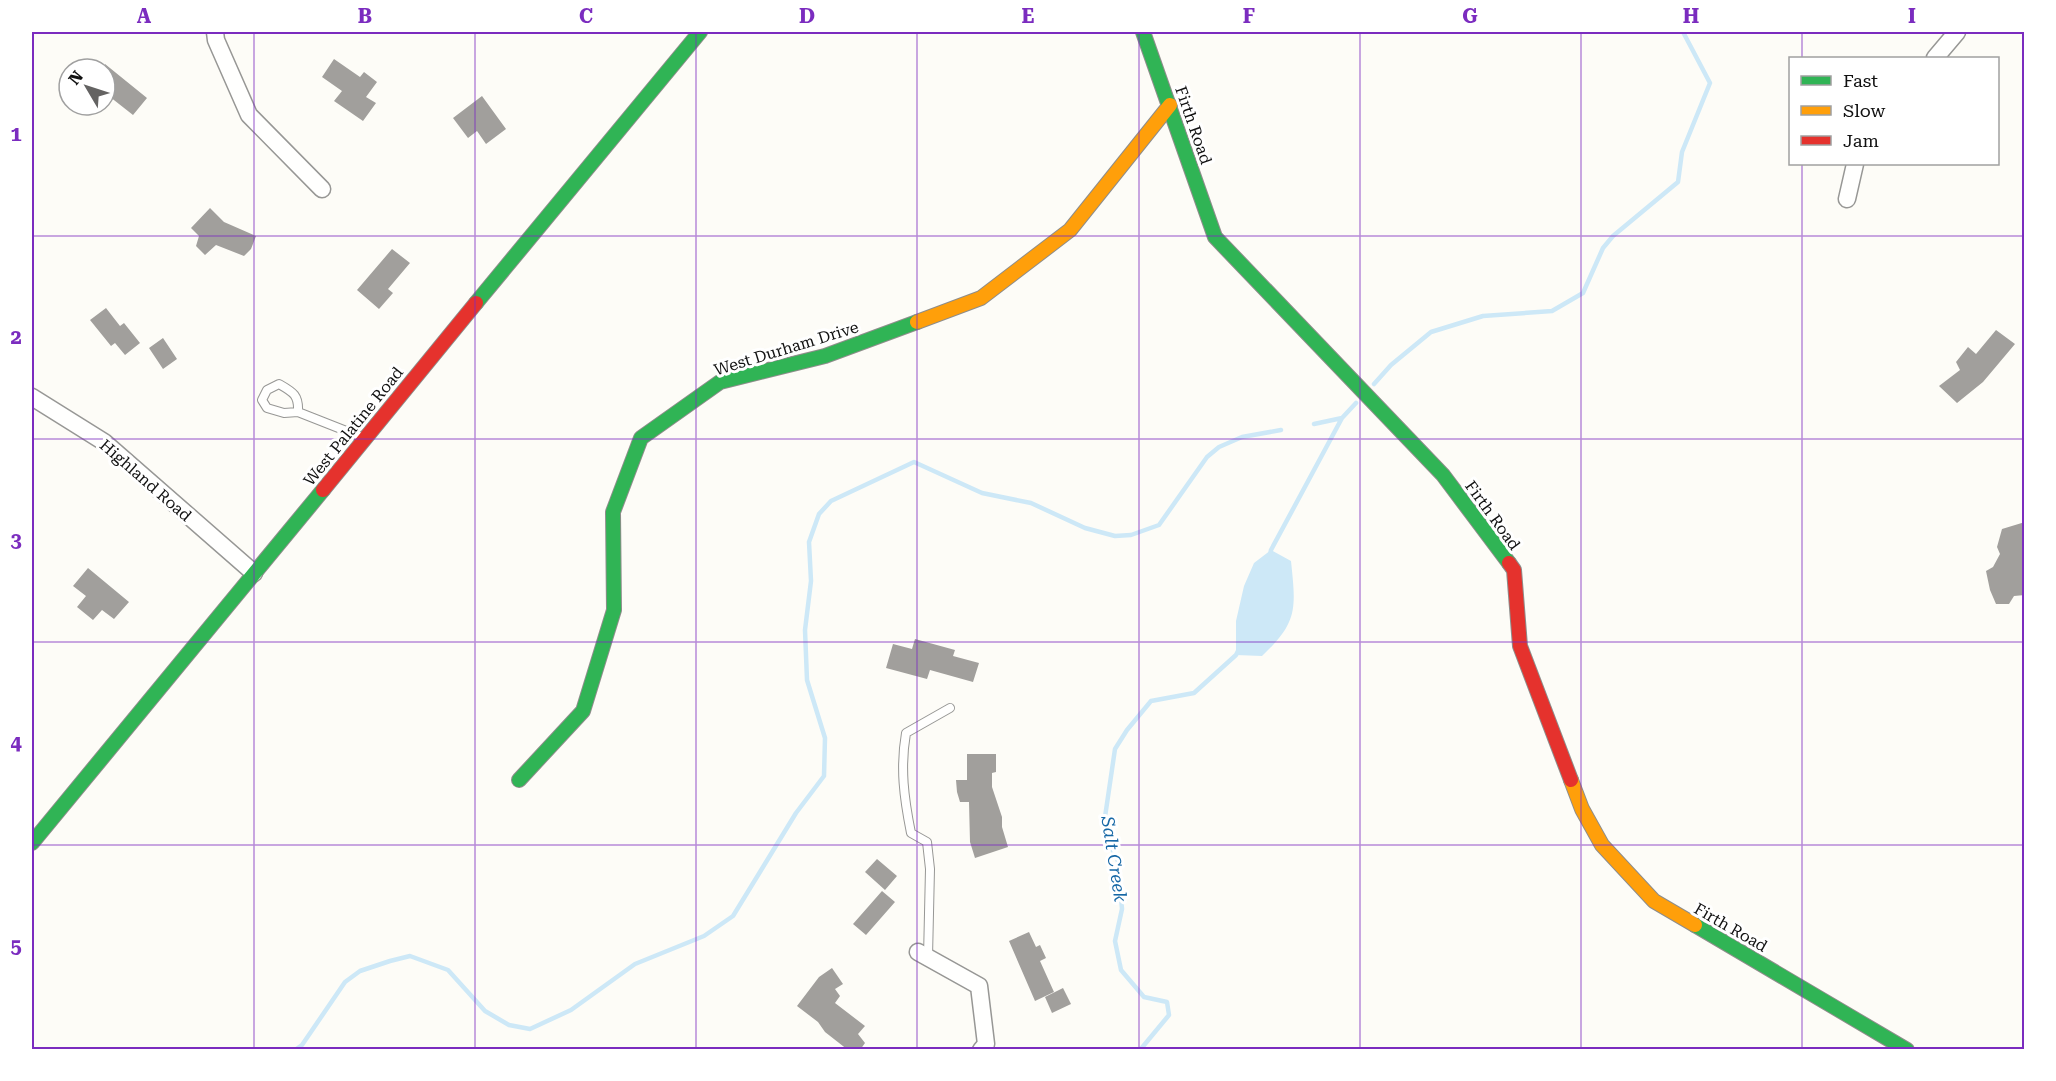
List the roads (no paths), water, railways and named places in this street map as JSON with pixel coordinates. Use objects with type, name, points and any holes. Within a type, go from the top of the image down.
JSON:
[{"type":"street","points":[[215,32],[216,40],[249,115],[321,189]]},
{"type":"street","name":"West Palatine Road","points":[[32,843],[700,32]]},
{"type":"street","name":"Firth Road","points":[[1143,32],[1215,237],[1443,475],[1514,570],[1520,646],[1582,809],[1602,845],[1654,901],[1907,1050]]},
{"type":"street","points":[[1936,57],[1957,32]]},
{"type":"street","name":"West Durham Drive","points":[[519,780],[583,711],[615,610],[613,512],[641,438],[720,382],[825,356],[981,298],[1070,230],[1170,105]]},
{"type":"street","points":[[1847,199],[1855,165]]},
{"type":"street","name":"Highland Road","points":[[32,397],[104,442],[254,573]]},
{"type":"street","points":[[923,955],[979,986],[986,1044],[981,1050]]},
{"type":"lane","points":[[298,412],[299,401],[291,391],[279,384],[267,390],[262,400],[267,408],[284,413],[298,412],[365,438]]},
{"type":"lane","points":[[923,955],[930,880],[927,842],[911,832],[902,759],[906,733],[950,708]]},
{"type":"water","points":[[1271,550],[1291,561],[1294,591],[1292,614],[1282,634],[1262,656],[1236,655],[1236,621],[1244,586],[1254,563]]},
{"type":"waterway","name":"Salt Creek","points":[[1374,384],[1391,365],[1431,332],[1483,316],[1552,311],[1583,293],[1603,248],[1613,236],[1678,182],[1682,152],[1710,83],[1683,32]]},
{"type":"waterway","name":"Salt Creek","points":[[1270,555],[1342,418],[1356,403]]},
{"type":"waterway","points":[[1314,424],[1342,418]]},
{"type":"waterway","points":[[295,1050],[302,1045],[345,982],[360,971],[390,961],[410,956],[448,970],[485,1011],[509,1025],[530,1029],[571,1010],[635,964],[704,936],[733,916],[796,813],[824,776],[825,738],[807,680],[805,630],[811,581],[809,542],[819,514],[831,501],[914,462],[982,493],[1031,503],[1085,528],[1115,536],[1131,535],[1159,525],[1207,457],[1219,447],[1242,437],[1281,430]]},
{"type":"waterway","name":"Salt Creek","points":[[1140,1050],[1169,1015],[1167,1002],[1144,997],[1121,970],[1115,941],[1122,909],[1118,861],[1110,845],[1105,817],[1115,749],[1151,701],[1194,693],[1238,651]]}]
